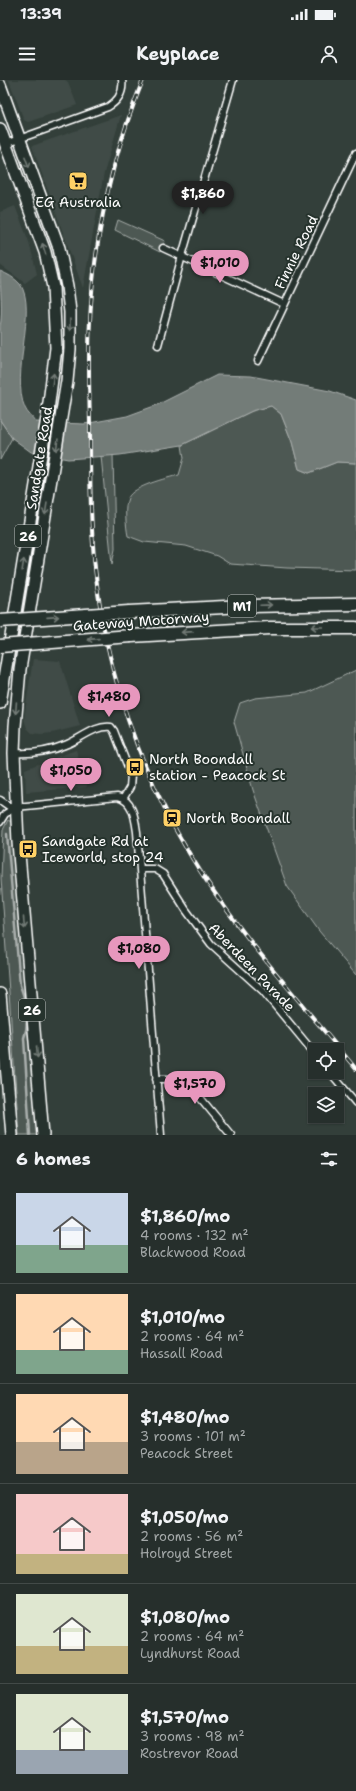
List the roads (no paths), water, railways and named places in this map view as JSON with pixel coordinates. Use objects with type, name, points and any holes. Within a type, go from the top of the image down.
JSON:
[{"type":"highway","name":"26","points":[[0,85],[19,139]]},
{"type":"highway","name":"26","points":[[0,129],[5,144]]},
{"type":"highway","name":"Sandgate Road","points":[[19,139],[59,248],[67,286],[70,312],[70,349],[61,418],[20,669],[14,753],[16,807],[29,982],[43,1135]]},
{"type":"highway","name":"Sandgate Road","points":[[0,703],[48,418],[56,348],[53,287],[45,252],[5,144]]},
{"type":"highway","name":"Gateway Motorway","points":[[0,621],[251,605],[356,604]]},
{"type":"highway","name":"Gateway Motorway","points":[[0,646],[270,628],[356,628]]},
{"type":"highway","name":"26","points":[[0,994],[12,1135]]},
{"type":"street","points":[[5,144],[108,107],[114,103],[121,94],[122,80]]},
{"type":"street","points":[[158,345],[233,80]]},
{"type":"street","name":"Finnie Road","points":[[258,361],[356,153]]},
{"type":"street","points":[[163,248],[284,304]]},
{"type":"street","points":[[14,753],[44,752],[69,744],[89,732],[111,727],[114,731],[131,775],[130,787],[123,799]]},
{"type":"street","points":[[0,800],[10,807],[16,807],[112,797],[123,799],[132,808],[135,819],[140,869],[161,1135]]},
{"type":"street","points":[[0,822],[5,814],[16,807]]},
{"type":"street","name":"Aberdeen Parade","points":[[140,869],[155,869],[163,874],[186,910],[211,944],[263,992],[308,1046]]},
{"type":"street","points":[[156,1079],[177,1079],[188,1083],[231,1135]]},
{"type":"street","points":[[336,1079],[356,1103]]},
{"type":"waterway","points":[[7,834],[20,985],[24,998],[27,1018],[24,1038],[30,1135]]},
{"type":"railway","points":[[143,80],[122,138],[106,198],[100,228],[92,290],[89,346],[91,514],[95,568],[105,633],[112,665],[131,728],[156,789],[170,819],[189,853],[210,886],[256,949],[356,1069]]},
{"type":"place","name":"EG Australia","points":[[78,181]]},
{"type":"place","name":"North Boondall station - Peacock St","points":[[135,767]]},
{"type":"place","name":"North Boondall","points":[[172,818]]},
{"type":"place","name":"Sandgate Rd at Iceworld, stop 24","points":[[28,849]]}]
